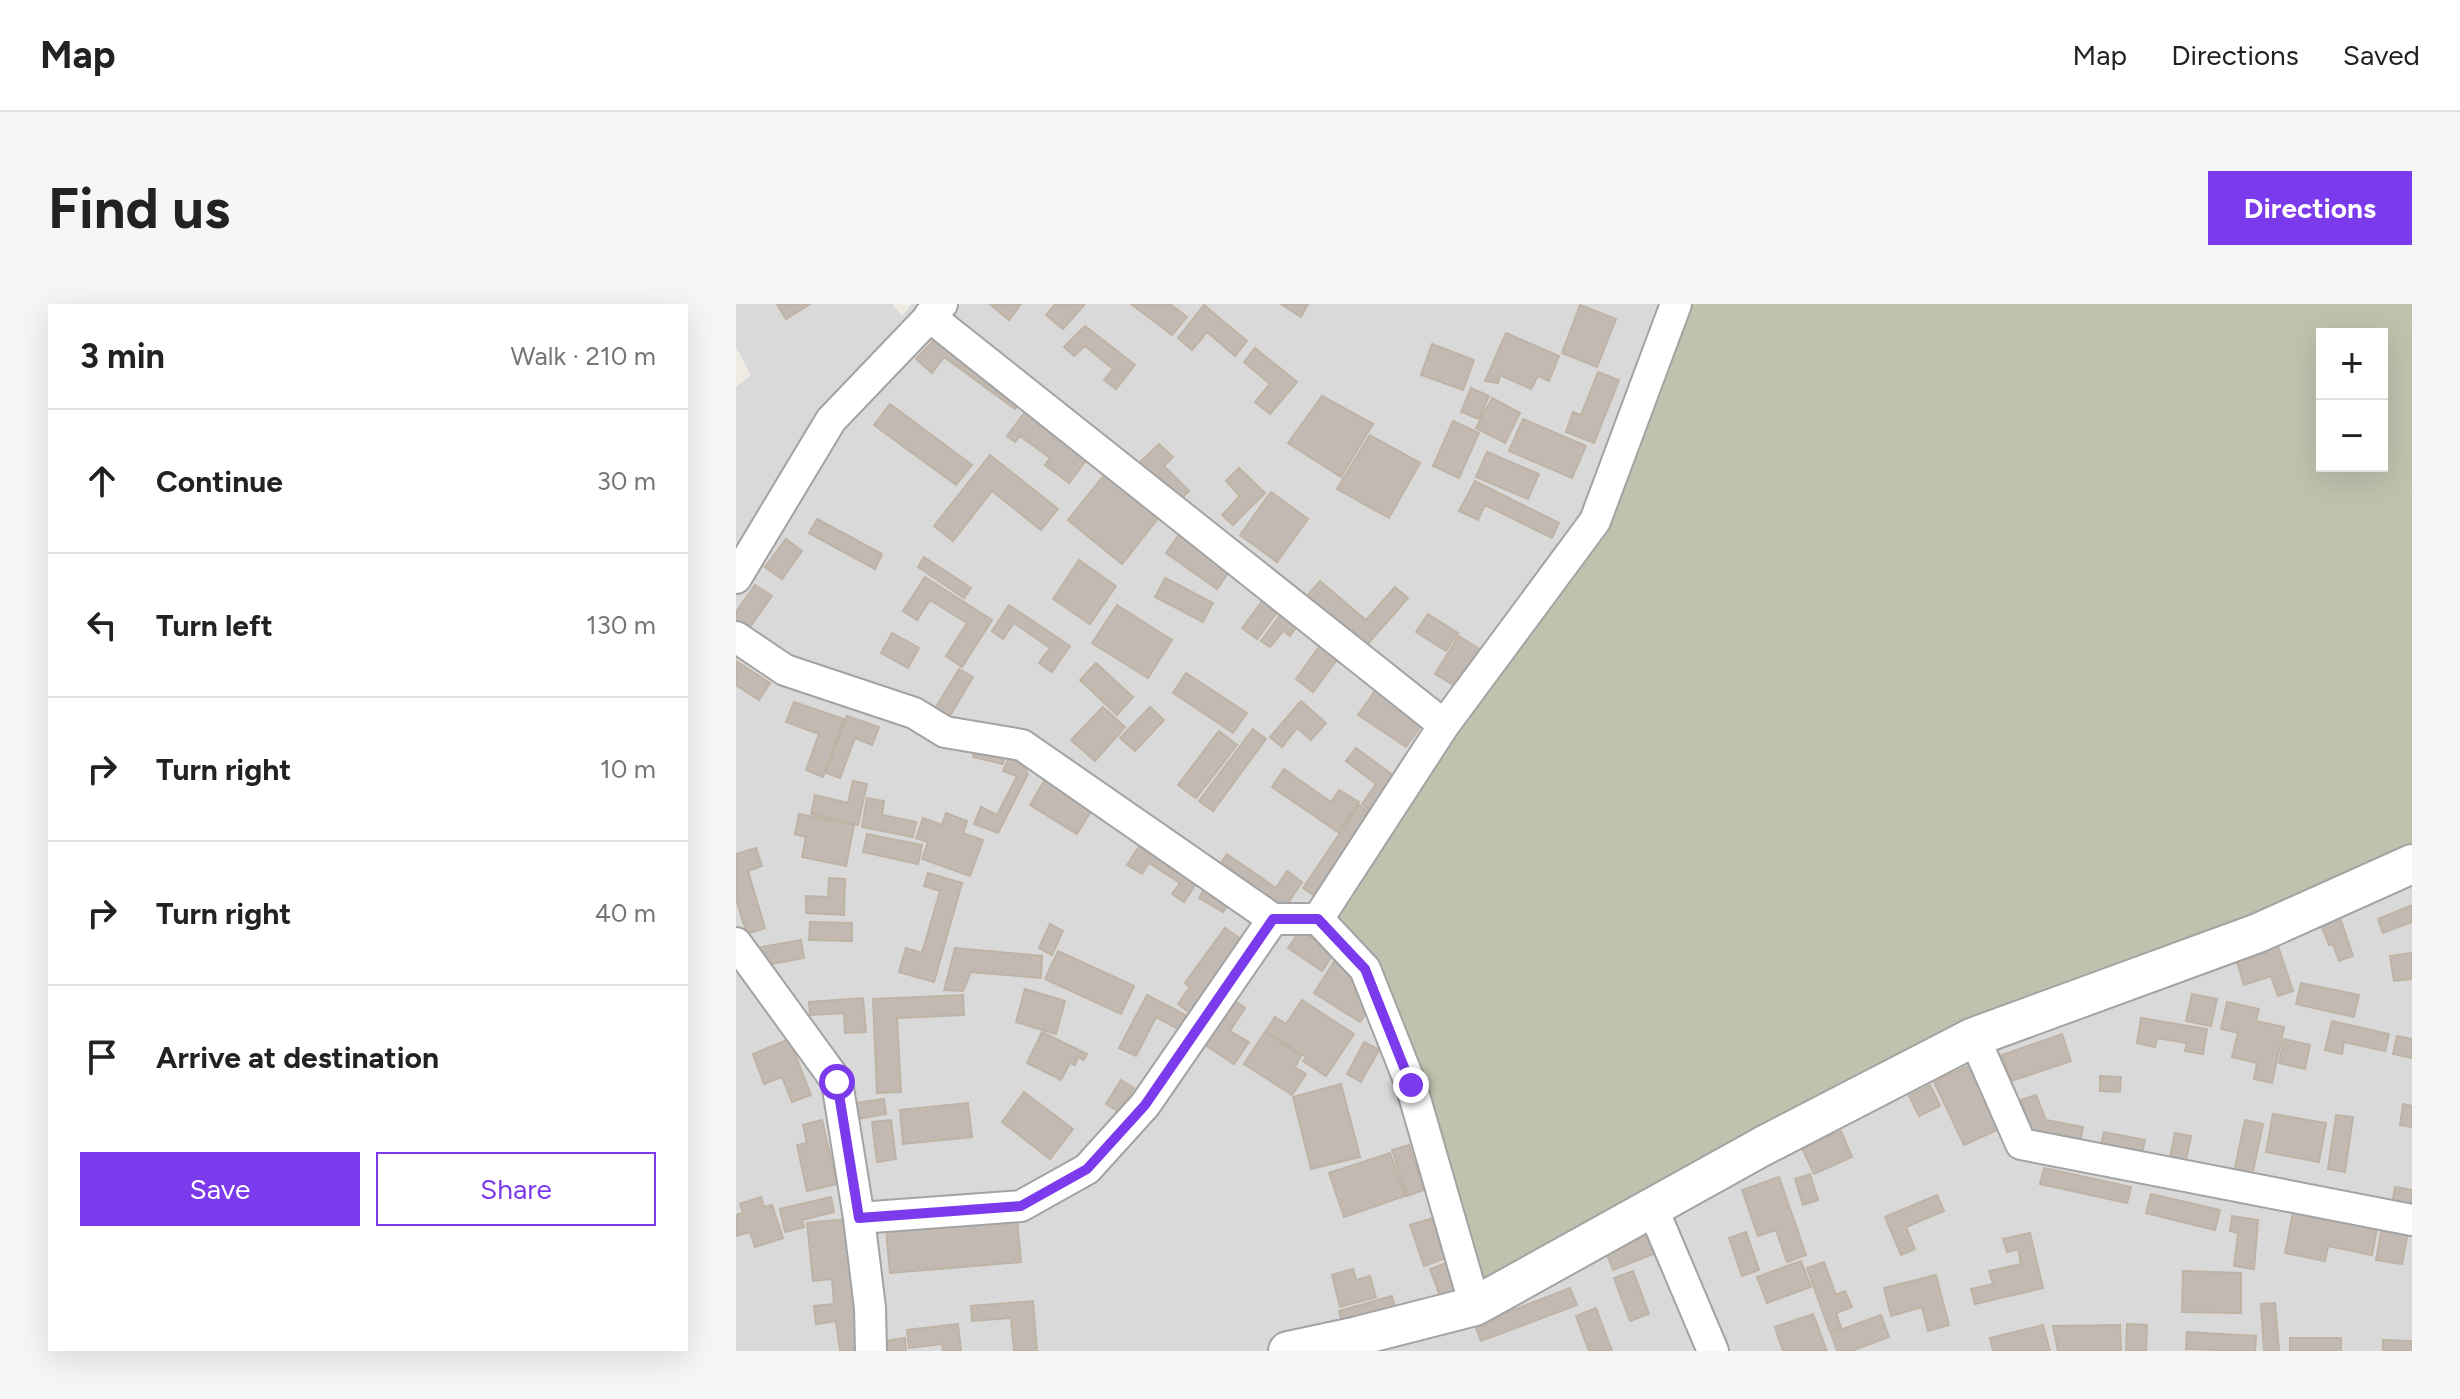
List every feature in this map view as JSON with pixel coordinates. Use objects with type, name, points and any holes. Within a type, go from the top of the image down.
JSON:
[{"type":"street","points":[[1318,919],[1444,725],[1595,521],[1676,304]]},
{"type":"street","points":[[736,578],[831,420],[936,310],[1444,725]]},
{"type":"street","points":[[736,637],[785,670],[914,713],[945,732],[1022,745],[1273,919],[1318,919],[1365,969],[1411,1085],[1475,1306]]},
{"type":"street","points":[[1288,1351],[1363,1344],[1475,1306],[1777,1139],[1974,1037],[2258,933],[2412,864]]},
{"type":"street","points":[[859,1218],[1021,1206],[1087,1169],[1145,1105],[1273,919]]},
{"type":"street","points":[[736,943],[837,1082],[859,1218],[870,1308],[871,1351]]},
{"type":"street","points":[[1974,1037],[2021,1144],[2412,1220]]},
{"type":"street","points":[[1652,1207],[1713,1351]]},
{"type":"shaded area","points":[[736,304],[892,304],[902,316],[912,304],[1676,304],[1763,1146],[2412,864],[2412,1351],[736,1351],[736,387],[751,375],[736,347]]},
{"type":"shaded area","points":[[1676,304],[2412,304],[2412,864],[1974,1037],[1475,1306],[1411,1085],[1318,919],[1595,522]]},
{"type":"building","points":[[777,304],[810,304],[786,319]]},
{"type":"building","points":[[990,304],[1021,304],[1009,320]]},
{"type":"building","points":[[1055,304],[1085,304],[1063,329],[1046,315]]},
{"type":"building","points":[[1131,304],[1170,304],[1187,317],[1172,335]]},
{"type":"building","points":[[1281,304],[1308,304],[1301,317]]},
{"type":"building","points":[[1204,305],[1247,341],[1235,356],[1207,332],[1192,350],[1178,338]]},
{"type":"building","points":[[1580,305],[1616,319],[1597,367],[1562,353]]},
{"type":"building","points":[[1085,326],[1135,365],[1116,389],[1104,380],[1113,369],[1085,346],[1074,356],[1064,347]]},
{"type":"building","points":[[941,333],[1025,395],[1015,409],[944,357],[932,373],[916,359]]},
{"type":"building","points":[[1506,333],[1559,356],[1549,381],[1538,376],[1531,389],[1500,375],[1498,383],[1485,381]]},
{"type":"building","points":[[1432,344],[1474,360],[1463,390],[1421,375]]},
{"type":"building","points":[[1255,348],[1297,382],[1270,414],[1255,402],[1270,384],[1244,362]]},
{"type":"building","points":[[1598,372],[1619,380],[1594,443],[1566,432],[1573,412],[1581,415]]},
{"type":"building","points":[[1471,388],[1489,396],[1479,419],[1461,412]]},
{"type":"building","points":[[1322,396],[1373,424],[1341,477],[1288,443]]},
{"type":"building","points":[[1492,398],[1520,413],[1505,443],[1476,428]]},
{"type":"building","points":[[890,404],[972,465],[956,485],[874,425]]},
{"type":"building","points":[[1028,408],[1090,455],[1069,483],[1045,465],[1050,458],[1020,436],[1015,442],[1007,436]]},
{"type":"building","points":[[1523,419],[1586,446],[1572,478],[1509,451]]},
{"type":"building","points":[[1453,421],[1479,433],[1459,478],[1433,466]]},
{"type":"building","points":[[1370,435],[1420,463],[1389,518],[1337,489]]},
{"type":"building","points":[[1159,444],[1173,457],[1164,466],[1189,491],[1174,506],[1135,467]]},
{"type":"building","points":[[1487,452],[1539,474],[1528,499],[1476,477]]},
{"type":"building","points":[[990,455],[1058,509],[1041,530],[992,491],[953,541],[934,526]]},
{"type":"building","points":[[1110,468],[1164,511],[1122,564],[1068,520]]},
{"type":"building","points":[[1239,468],[1265,493],[1233,525],[1222,515],[1240,496],[1226,481]]},
{"type":"building","points":[[1475,481],[1559,523],[1552,538],[1485,505],[1478,520],[1459,511]]},
{"type":"building","points":[[1271,492],[1308,519],[1277,562],[1240,535]]},
{"type":"building","points":[[817,519],[882,554],[875,569],[809,533]]},
{"type":"building","points":[[1183,529],[1234,565],[1217,589],[1166,553]]},
{"type":"building","points":[[786,539],[802,551],[782,579],[765,567]]},
{"type":"building","points":[[924,557],[971,588],[964,598],[918,567]]},
{"type":"building","points":[[1079,560],[1116,586],[1090,624],[1053,599]]},
{"type":"building","points":[[925,577],[992,620],[962,667],[946,656],[967,623],[930,600],[917,620],[903,611]]},
{"type":"building","points":[[1165,578],[1213,603],[1203,622],[1155,597]]},
{"type":"building","points":[[1320,581],[1366,620],[1395,587],[1408,598],[1365,647],[1306,597]]},
{"type":"building","points":[[755,585],[772,596],[745,634],[736,627],[736,612]]},
{"type":"building","points":[[1264,599],[1279,610],[1257,639],[1242,628]]},
{"type":"building","points":[[1009,605],[1070,646],[1052,672],[1039,663],[1050,648],[1014,623],[1003,639],[992,631]]},
{"type":"building","points":[[1117,605],[1172,640],[1148,678],[1092,643]]},
{"type":"building","points":[[1281,614],[1297,626],[1290,636],[1283,631],[1270,647],[1261,641]]},
{"type":"building","points":[[1428,614],[1458,633],[1446,651],[1416,632]]},
{"type":"building","points":[[892,633],[919,648],[908,668],[881,653]]},
{"type":"building","points":[[1459,636],[1484,652],[1460,689],[1435,674]]},
{"type":"building","points":[[1324,640],[1342,653],[1313,692],[1296,679]]},
{"type":"building","points":[[736,661],[770,683],[759,700],[736,685]]},
{"type":"building","points":[[1096,663],[1133,697],[1117,715],[1080,680]]},
{"type":"building","points":[[959,669],[973,677],[944,726],[930,717]]},
{"type":"building","points":[[1186,673],[1247,713],[1233,733],[1173,693]]},
{"type":"building","points":[[1379,685],[1427,717],[1406,747],[1358,715]]},
{"type":"building","points":[[1301,701],[1326,723],[1311,740],[1297,728],[1282,747],[1270,737]]},
{"type":"building","points":[[794,702],[844,719],[823,777],[806,770],[819,734],[786,722]]},
{"type":"building","points":[[1103,707],[1125,727],[1095,761],[1071,740]]},
{"type":"building","points":[[1150,707],[1164,720],[1135,751],[1120,738]]},
{"type":"building","points":[[847,716],[879,727],[872,745],[855,738],[840,778],[826,773]]},
{"type":"building","points":[[1253,729],[1266,739],[1213,811],[1199,801]]},
{"type":"building","points":[[1219,731],[1237,745],[1196,798],[1178,785]]},
{"type":"building","points":[[977,741],[1007,748],[1003,764],[973,757]]},
{"type":"building","points":[[1356,748],[1402,782],[1377,815],[1362,804],[1376,784],[1346,761]]},
{"type":"building","points":[[1011,753],[1030,761],[1028,774],[998,833],[974,824],[981,807],[997,815],[1017,776],[1003,771]]},
{"type":"building","points":[[1284,769],[1331,802],[1339,790],[1359,802],[1338,832],[1272,787]]},
{"type":"building","points":[[1049,773],[1096,803],[1077,834],[1030,805]]},
{"type":"building","points":[[853,781],[867,784],[858,825],[811,814],[815,795],[848,803]]},
{"type":"building","points":[[867,798],[884,801],[882,815],[916,822],[913,837],[862,827]]},
{"type":"building","points":[[1359,805],[1381,820],[1325,903],[1303,888]]},
{"type":"building","points":[[946,813],[967,821],[963,833],[983,840],[970,876],[922,859],[928,842],[916,838],[923,818],[942,825]]},
{"type":"building","points":[[799,814],[854,825],[846,866],[802,857],[806,837],[795,834]]},
{"type":"building","points":[[867,834],[922,845],[918,864],[863,852]]},
{"type":"building","points":[[1146,836],[1203,873],[1184,902],[1172,894],[1180,883],[1149,863],[1142,874],[1127,865]]},
{"type":"building","points":[[756,848],[762,866],[748,871],[765,928],[747,934],[736,899],[736,854]]},
{"type":"building","points":[[1227,854],[1276,888],[1287,871],[1302,882],[1282,912],[1217,869]]},
{"type":"building","points":[[928,873],[962,883],[934,982],[899,972],[906,948],[922,953],[940,891],[924,886]]},
{"type":"building","points":[[829,878],[845,879],[844,915],[806,913],[806,896],[828,897]]},
{"type":"building","points":[[1209,882],[1233,897],[1223,912],[1199,898]]},
{"type":"building","points":[[2412,905],[2412,922],[2383,933],[2378,919]]},
{"type":"building","points":[[2340,918],[2353,956],[2339,961],[2321,925]]},
{"type":"building","points":[[810,922],[852,923],[852,941],[809,940]]},
{"type":"building","points":[[1050,924],[1063,931],[1052,955],[1039,948]]},
{"type":"building","points":[[1225,928],[1248,944],[1195,1017],[1178,1004],[1190,987],[1185,983]]},
{"type":"building","points":[[1301,930],[1334,953],[1322,971],[1288,948]]},
{"type":"building","points":[[801,940],[804,958],[760,966],[757,948]]},
{"type":"building","points":[[2278,946],[2293,991],[2278,996],[2271,976],[2244,985],[2236,959]]},
{"type":"building","points":[[955,948],[1042,956],[1041,978],[971,972],[963,991],[944,990]]},
{"type":"building","points":[[1058,951],[1134,986],[1121,1014],[1045,979]]},
{"type":"building","points":[[2412,953],[2412,979],[2394,981],[2390,956]]},
{"type":"building","points":[[1337,957],[1365,974],[1354,993],[1372,1004],[1360,1022],[1314,993]]},
{"type":"building","points":[[2301,983],[2359,995],[2354,1017],[2296,1004]]},
{"type":"building","points":[[1025,989],[1065,1001],[1056,1034],[1016,1022]]},
{"type":"building","points":[[2192,994],[2217,999],[2211,1026],[2186,1021]]},
{"type":"building","points":[[963,995],[964,1015],[897,1018],[901,1092],[877,1093],[873,999]]},
{"type":"building","points":[[1147,995],[1189,1017],[1182,1031],[1156,1017],[1136,1056],[1119,1048]]},
{"type":"building","points":[[1226,995],[1245,1008],[1230,1031],[1249,1042],[1234,1064],[1196,1039]]},
{"type":"building","points":[[863,998],[866,1032],[845,1033],[844,1013],[810,1015],[809,1002]]},
{"type":"building","points":[[1302,1000],[1354,1034],[1326,1076],[1303,1061],[1306,1057],[1266,1031],[1275,1017],[1286,1024]]},
{"type":"building","points":[[2227,1002],[2259,1009],[2256,1021],[2284,1027],[2272,1083],[2254,1079],[2257,1063],[2232,1057],[2238,1033],[2221,1029]]},
{"type":"building","points":[[2141,1018],[2207,1029],[2203,1054],[2185,1051],[2187,1043],[2157,1038],[2155,1047],[2137,1043]]},
{"type":"building","points":[[2332,1021],[2389,1034],[2385,1051],[2344,1042],[2342,1054],[2325,1050]]},
{"type":"building","points":[[1042,1032],[1087,1054],[1084,1060],[1078,1057],[1075,1065],[1070,1063],[1061,1080],[1027,1063]]},
{"type":"building","points":[[1265,1032],[1301,1056],[1295,1067],[1306,1074],[1292,1095],[1244,1064]]},
{"type":"building","points":[[2062,1034],[2071,1061],[2011,1081],[2002,1055]]},
{"type":"building","points":[[2397,1036],[2412,1039],[2412,1058],[2393,1054]]},
{"type":"building","points":[[789,1039],[811,1095],[792,1102],[782,1077],[764,1084],[753,1054]]},
{"type":"building","points":[[2284,1039],[2310,1045],[2305,1069],[2279,1063]]},
{"type":"building","points":[[1364,1042],[1379,1050],[1361,1082],[1347,1074]]},
{"type":"building","points":[[1974,1063],[2004,1127],[1964,1145],[1934,1082]]},
{"type":"building","points":[[2100,1076],[2121,1077],[2120,1092],[2100,1091]]},
{"type":"building","points":[[1121,1080],[1134,1088],[1119,1112],[1106,1104]]},
{"type":"building","points":[[1341,1084],[1360,1157],[1311,1169],[1293,1097]]},
{"type":"building","points":[[1930,1085],[1940,1106],[1919,1116],[1909,1096]]},
{"type":"building","points":[[1024,1092],[1073,1129],[1050,1159],[1002,1122]]},
{"type":"building","points":[[2036,1095],[2046,1120],[2083,1127],[2080,1142],[2033,1132],[2021,1100]]},
{"type":"building","points":[[884,1099],[886,1114],[857,1119],[855,1103]]},
{"type":"building","points":[[968,1103],[972,1137],[903,1144],[900,1110]]},
{"type":"building","points":[[2403,1104],[2412,1106],[2412,1127],[2400,1125]]},
{"type":"building","points":[[2273,1114],[2326,1123],[2319,1162],[2266,1152]]},
{"type":"building","points":[[2336,1115],[2353,1117],[2345,1172],[2328,1169]]},
{"type":"building","points":[[822,1120],[837,1184],[807,1191],[797,1145],[807,1143],[803,1125]]},
{"type":"building","points":[[891,1120],[896,1159],[877,1162],[872,1122]]},
{"type":"building","points":[[2245,1120],[2263,1124],[2251,1181],[2233,1177]]},
{"type":"building","points":[[1841,1131],[1852,1157],[1814,1174],[1802,1148]]},
{"type":"building","points":[[2104,1132],[2145,1140],[2142,1154],[2101,1146]]},
{"type":"building","points":[[2175,1133],[2191,1136],[2185,1165],[2169,1162]]},
{"type":"building","points":[[1409,1145],[1424,1190],[1407,1196],[1392,1150]]},
{"type":"building","points":[[1390,1153],[1405,1196],[1344,1217],[1329,1173]]},
{"type":"building","points":[[2044,1168],[2131,1187],[2127,1203],[2040,1184]]},
{"type":"building","points":[[1810,1174],[1818,1200],[1803,1205],[1795,1179]]},
{"type":"building","points":[[1779,1177],[1806,1255],[1787,1262],[1776,1230],[1758,1236],[1742,1190]]},
{"type":"building","points":[[2395,1187],[2412,1190],[2412,1208],[2392,1204]]},
{"type":"building","points":[[2151,1194],[2220,1210],[2215,1230],[2146,1213]]},
{"type":"building","points":[[1937,1195],[1944,1211],[1906,1227],[1915,1249],[1901,1255],[1885,1217]]},
{"type":"building","points":[[761,1197],[764,1207],[772,1205],[783,1238],[755,1247],[750,1232],[736,1236],[736,1215],[743,1213],[740,1204]]},
{"type":"building","points":[[831,1197],[834,1212],[802,1220],[804,1227],[785,1232],[780,1209]]},
{"type":"building","points":[[2294,1207],[2378,1223],[2372,1255],[2328,1246],[2325,1261],[2285,1253]]},
{"type":"building","points":[[2232,1216],[2258,1220],[2254,1269],[2234,1266],[2238,1233],[2230,1231]]},
{"type":"building","points":[[1017,1218],[1021,1262],[890,1273],[886,1229]]},
{"type":"building","points":[[1433,1218],[1446,1258],[1424,1266],[1410,1225]]},
{"type":"building","points":[[845,1219],[861,1351],[840,1351],[836,1321],[816,1324],[814,1306],[834,1304],[832,1279],[813,1281],[807,1223]]},
{"type":"building","points":[[2382,1227],[2408,1232],[2402,1264],[2376,1260]]},
{"type":"building","points":[[1647,1228],[1656,1253],[1613,1270],[1603,1244]]},
{"type":"building","points":[[1746,1232],[1759,1270],[1742,1276],[1729,1238]]},
{"type":"building","points":[[2030,1233],[2043,1288],[1975,1304],[1971,1289],[1993,1284],[1989,1271],[2021,1264],[2018,1249],[2007,1252],[2003,1239]]},
{"type":"building","points":[[1801,1261],[1811,1287],[1767,1303],[1757,1277]]},
{"type":"building","points":[[1449,1262],[1461,1294],[1442,1301],[1430,1269]]},
{"type":"building","points":[[1824,1262],[1836,1295],[1845,1291],[1852,1307],[1836,1313],[1841,1327],[1830,1332],[1807,1268]]},
{"type":"building","points":[[1353,1269],[1356,1280],[1370,1276],[1376,1297],[1340,1307],[1332,1275]]},
{"type":"building","points":[[1633,1271],[1649,1314],[1630,1321],[1614,1278]]},
{"type":"building","points":[[2183,1271],[2241,1273],[2241,1313],[2182,1312]]},
{"type":"building","points":[[1936,1275],[1949,1325],[1928,1331],[1922,1307],[1891,1316],[1884,1288]]},
{"type":"building","points":[[1570,1288],[1577,1305],[1481,1341],[1475,1325]]},
{"type":"building","points":[[1392,1296],[1398,1317],[1345,1333],[1339,1311]]},
{"type":"building","points":[[1033,1301],[1037,1351],[1014,1351],[1011,1318],[972,1321],[971,1306]]},
{"type":"building","points":[[2275,1303],[2279,1351],[2264,1351],[2261,1304]]},
{"type":"building","points":[[1596,1308],[1612,1351],[1589,1351],[1576,1316]]},
{"type":"building","points":[[1813,1314],[1827,1351],[1783,1351],[1775,1327]]},
{"type":"building","points":[[1881,1315],[1889,1337],[1851,1351],[1837,1351],[1831,1333]]},
{"type":"building","points":[[958,1324],[961,1351],[943,1351],[942,1344],[909,1348],[907,1330]]},
{"type":"building","points":[[2127,1324],[2147,1325],[2146,1351],[2126,1351]]},
{"type":"building","points":[[2043,1325],[2050,1351],[1993,1351],[1990,1338]]},
{"type":"building","points":[[2120,1325],[2121,1351],[2058,1351],[2053,1326]]},
{"type":"building","points":[[2187,1332],[2256,1336],[2255,1351],[2186,1349]]},
{"type":"building","points":[[905,1338],[906,1351],[887,1351],[885,1341]]},
{"type":"building","points":[[2290,1338],[2341,1338],[2341,1351],[2290,1351]]},
{"type":"building","points":[[2383,1340],[2412,1341],[2412,1351],[2383,1351]]},
{"type":"route","points":[[837,1082],[859,1218],[1021,1206],[1087,1169],[1145,1105],[1273,919],[1318,919],[1365,969],[1411,1085]]}]
